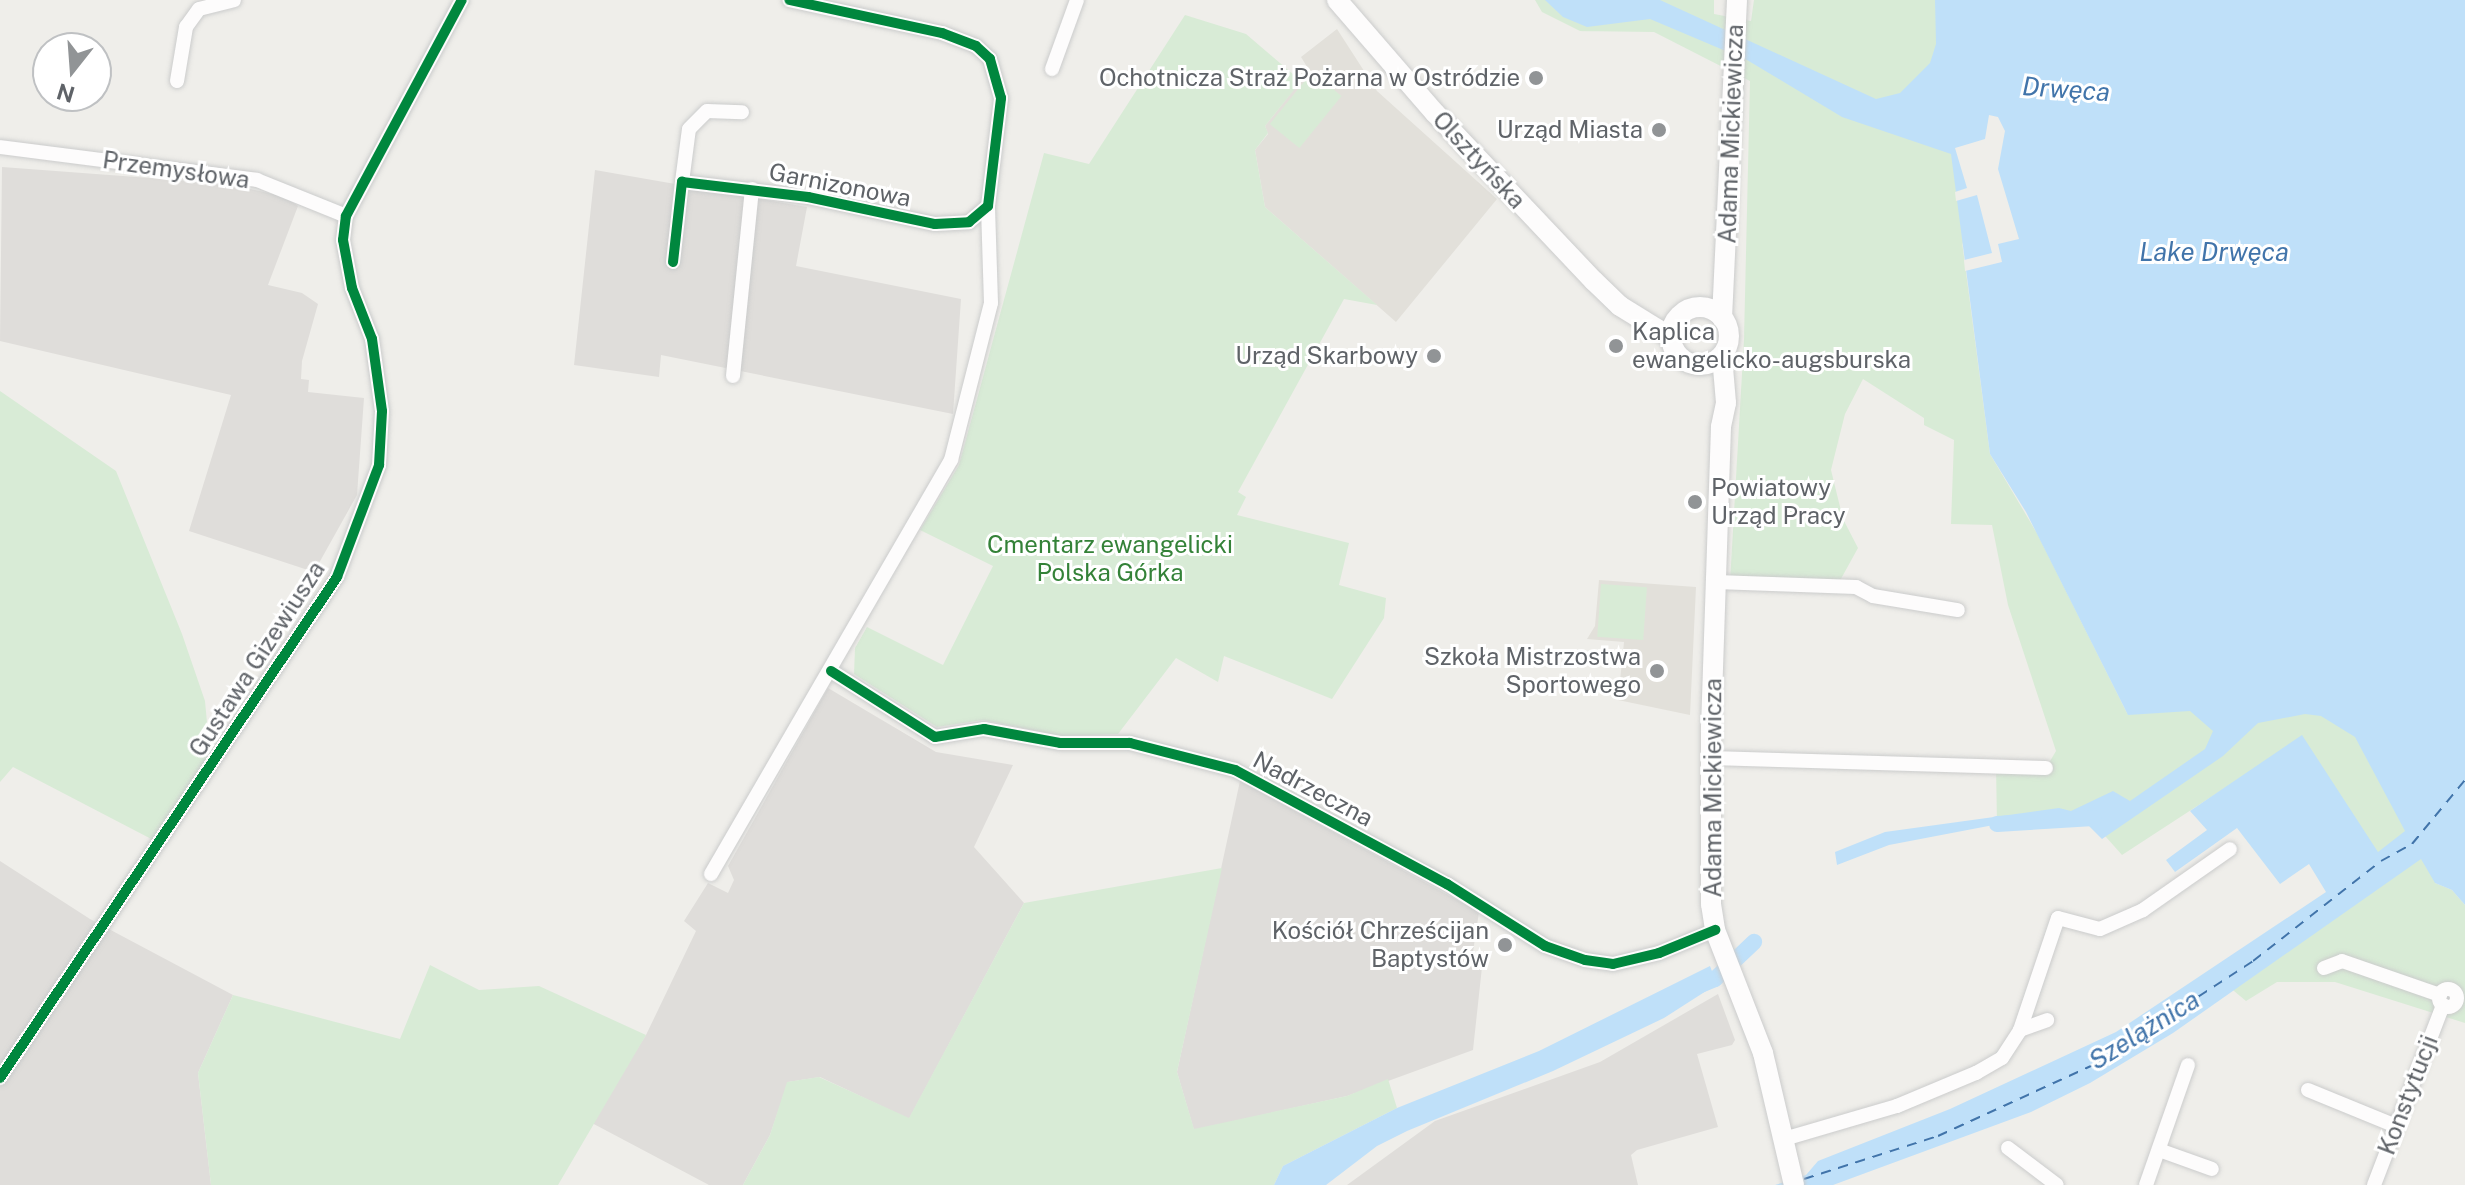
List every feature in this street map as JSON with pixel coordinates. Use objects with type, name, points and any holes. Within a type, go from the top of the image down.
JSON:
[{"type":"main road","name":"Olsztyńska","points":[[1337,0],[1488,170],[1630,312],[1673,328]]},
{"type":"main road","name":"Adama Mickiewicza","points":[[1722,318],[1737,0]]},
{"type":"main road","name":"Adama Mickiewicza","points":[[1703,307],[1726,268]]},
{"type":"main road","points":[[1703,307],[1722,318],[1729,333],[1712,361],[1681,359],[1673,328],[1703,307]]},
{"type":"main road","name":"Adama Mickiewicza","points":[[1712,361],[1726,403],[1721,427],[1710,758],[1710,880],[1715,930],[1752,1017],[1794,1185]]},
{"type":"street","points":[[177,81],[186,27],[199,9],[234,0]]},
{"type":"street","name":"Gustawa Gizewiusza","points":[[0,1078],[337,577],[379,465],[382,411],[372,339],[352,288],[345,252],[346,216],[462,0]]},
{"type":"street","points":[[711,874],[951,460],[991,303],[988,206],[999,128],[1000,81],[995,66],[976,46],[942,33],[790,0]]},
{"type":"street","points":[[1052,69],[1077,0]]},
{"type":"street","points":[[673,262],[689,129],[707,111],[742,112]]},
{"type":"street","name":"Przemysłowa","points":[[0,147],[257,180],[346,216]]},
{"type":"street","name":"Garnizonowa","points":[[682,182],[752,189],[935,224],[969,222],[988,206]]},
{"type":"street","name":"Garnizonowa","points":[[733,376],[752,189]]},
{"type":"street","points":[[1716,582],[1856,587],[1873,596],[1958,610]]},
{"type":"street","name":"Nadrzeczna","points":[[831,671],[935,737],[984,729],[1060,743],[1130,743],[1235,770],[1447,884],[1545,946],[1585,960],[1613,964],[1659,953],[1715,930]]},
{"type":"street","points":[[1710,758],[2046,768]]},
{"type":"street","points":[[1785,1144],[1897,1106],[1976,1073],[2002,1058],[2020,1030],[2058,918],[2100,929],[2143,910],[2230,849]]},
{"type":"street","points":[[2324,968],[2342,961],[2451,1002]]},
{"type":"street","name":"Konstytucji","points":[[2374,1185],[2396,1126],[2451,1002]]},
{"type":"street","points":[[2020,1030],[2047,1020]]},
{"type":"street","points":[[2146,1185],[2188,1065]]},
{"type":"street","points":[[2308,1090],[2396,1126]]},
{"type":"street","points":[[2008,1148],[2057,1185]]},
{"type":"street","points":[[2159,1150],[2212,1169]]},
{"type":"shaded area","points":[[1337,29],[1377,91],[1497,199],[1396,322],[1265,207],[1255,150],[1268,134],[1265,126],[1309,70],[1301,57]]},
{"type":"shaded area","points":[[2,167],[230,184],[285,197],[298,206],[268,285],[302,293],[318,304],[302,361],[301,379],[309,380],[308,392],[364,398],[357,495],[314,572],[189,531],[231,395],[0,341]]},
{"type":"shaded area","points":[[595,170],[807,207],[796,266],[961,299],[953,414],[661,355],[659,377],[574,365]]},
{"type":"shaded area","name":"Szkoła Mistrzostwa Sportowego","points":[[1599,580],[1696,587],[1690,715],[1618,700],[1624,642],[1587,639],[1595,626]]},
{"type":"shaded area","points":[[828,688],[936,752],[1013,765],[974,847],[1024,903],[909,1119],[820,1077],[788,1082],[770,1135],[743,1185],[709,1185],[590,1122],[646,1035],[696,931],[684,921],[708,883],[728,893],[734,880],[728,866]]},
{"type":"shaded area","points":[[1240,781],[1479,912],[1471,965],[1482,967],[1473,1050],[1347,1096],[1194,1130],[1177,1072]]},
{"type":"shaded area","points":[[0,861],[90,919],[233,995],[198,1073],[211,1185],[0,1185]]},
{"type":"shaded area","points":[[1718,994],[1735,1040],[1732,1045],[1697,1054],[1718,1127],[1637,1150],[1631,1155],[1638,1185],[1347,1185],[1435,1121],[1600,1062]]},
{"type":"green space","name":"Lake Drwęca","points":[[1535,0],[1714,0],[1714,14],[1751,21],[1754,0],[2465,0],[2435,883],[2452,890],[2465,905],[2465,1023],[2335,982],[2277,982],[2246,1001],[2222,981],[2381,861],[2277,754],[2122,855],[2090,819],[1997,824],[1996,766],[2046,768],[2056,751],[2008,605],[1992,525],[1951,524],[1954,440],[1924,425],[1924,418],[1863,379],[1845,414],[1831,470],[1843,519],[1858,548],[1837,586],[1730,582],[1744,339],[1750,81],[1654,32],[1580,31],[1542,12]],"holes":[[[1962,242],[2128,715],[2038,535],[1990,454]]]},
{"type":"green space","name":"Cmentarz ewangelicki Polska Górka","points":[[1185,15],[1246,34],[1301,81],[1265,126],[1268,133],[1255,150],[1265,207],[1377,305],[1344,299],[1238,492],[1246,497],[1237,515],[1349,543],[1339,585],[1386,598],[1384,618],[1332,699],[1224,656],[1218,682],[1176,658],[1118,734],[1062,736],[983,720],[937,727],[854,674],[855,648],[867,627],[943,665],[993,566],[920,530],[959,465],[1044,153],[1089,164]]},
{"type":"green space","points":[[1312,72],[1342,96],[1299,148],[1270,124]]},
{"type":"green space","points":[[0,391],[116,471],[182,634],[205,701],[211,766],[159,843],[13,767],[0,782]]},
{"type":"green space","points":[[1601,584],[1647,587],[1643,640],[1597,637]]},
{"type":"green space","points":[[1222,868],[1177,1072],[1194,1129],[1347,1096],[1388,1079],[1397,1108],[1283,1166],[1274,1185],[743,1185],[770,1135],[787,1082],[819,1077],[909,1118],[1024,903]]},
{"type":"green space","points":[[430,965],[479,990],[539,986],[646,1035],[558,1185],[211,1185],[198,1073],[233,995],[400,1039]]},
{"type":"water","name":"Lake Drwęca","points":[[1545,0],[1660,0],[1876,99],[1900,93],[1930,63],[1936,44],[1935,0],[2465,0],[2465,905],[2452,890],[2435,883],[2421,859],[2173,1033],[2090,1083],[2031,1112],[1833,1185],[1775,1185],[1806,1175],[1818,1161],[1950,1109],[2116,1032],[2326,892],[2309,864],[2280,884],[2237,828],[2175,872],[2166,860],[2207,830],[2190,811],[2302,735],[2378,852],[2405,831],[2355,737],[2321,716],[2305,714],[2258,723],[2223,756],[2102,839],[2089,826],[2073,824],[2071,816],[2025,819],[1889,845],[1837,865],[1835,852],[1885,832],[2059,808],[2071,811],[2113,791],[2130,801],[2205,749],[2213,731],[2190,711],[2128,715],[2026,512],[1990,454],[1951,154],[1842,117],[1747,60],[1650,19],[1587,27],[1563,17]]},
{"type":"water","points":[[1710,966],[1717,984],[1664,1018],[1553,1071],[1407,1131],[1377,1146],[1326,1185],[1274,1185],[1283,1166],[1397,1108],[1539,1051]]},
{"type":"pier","points":[[1989,115],[1998,117],[2005,131],[1998,169],[2019,239],[1998,244],[2002,262],[1965,271],[1964,260],[1992,253],[1977,195],[1956,201],[1955,192],[1967,188],[1955,148],[1985,139]]},
{"type":"waterway","points":[[1997,824],[2094,818]]},
{"type":"waterway","points":[[1696,987],[1715,979],[1754,942]]},
{"type":"ferry route","points":[[1804,1179],[1938,1136],[2093,1065],[2253,961],[2381,861],[2412,844],[2465,780]]},
{"type":"cycle path","points":[[0,1078],[337,577],[379,465],[382,411],[372,339],[352,288],[343,240],[346,216],[462,0]]},
{"type":"cycle path","points":[[673,262],[682,182],[808,197],[935,224],[969,222],[988,206],[1001,98],[990,59],[976,46],[942,33],[790,0]]},
{"type":"cycle path","points":[[831,671],[935,737],[984,729],[1060,743],[1130,743],[1235,770],[1447,884],[1545,946],[1585,960],[1613,964],[1659,953],[1715,930]]},
{"type":"place","name":"Ochotnicza Straż Pożarna w Ostródzie","points":[[1536,78]]},
{"type":"place","name":"Urząd Miasta","points":[[1659,130]]},
{"type":"place","name":"Kaplica ewangelicko-augsburska","points":[[1616,346]]},
{"type":"place","name":"Urząd Skarbowy","points":[[1434,356]]},
{"type":"place","name":"Powiatowy Urząd Pracy","points":[[1695,502]]},
{"type":"place","name":"Szkoła Mistrzostwa Sportowego","points":[[1657,671]]},
{"type":"place","name":"Kościół Chrześcijan Baptystów","points":[[1505,945]]},
{"type":"water label","name":"Drwęca","points":[[2066,89]]},
{"type":"water label","name":"Szelążnica","points":[[2144,1030]]}]
